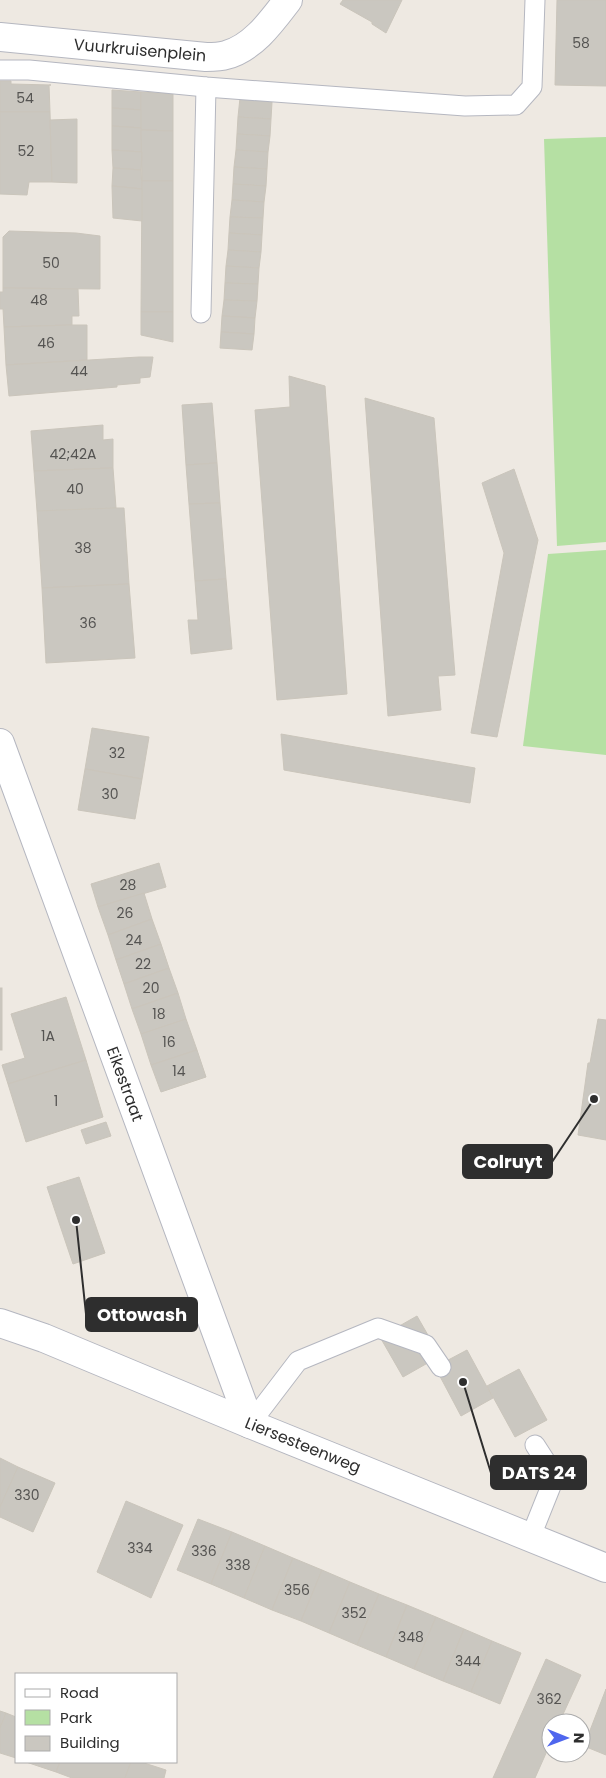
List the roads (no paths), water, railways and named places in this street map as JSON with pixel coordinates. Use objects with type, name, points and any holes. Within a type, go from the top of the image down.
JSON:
[{"type":"street","name":"Vuurkruisenplein","points":[[0,37],[206,57],[226,55],[242,49],[257,37],[288,0]]},
{"type":"street","name":"Eikestraat","points":[[0,743],[250,1424]]},
{"type":"street","name":"Liersesteenweg","points":[[0,1323],[44,1338],[250,1424],[606,1568]]},
{"type":"lane","points":[[0,70],[29,70],[206,87],[464,106],[516,105],[532,88],[535,0]]},
{"type":"lane","points":[[201,313],[206,87]]},
{"type":"lane","points":[[250,1424],[298,1361],[378,1328],[426,1345],[441,1367]]},
{"type":"lane","points":[[530,1536],[555,1476],[535,1445]]},
{"type":"place","name":"Colruyt","points":[[594,1099]]},
{"type":"place","name":"Ottowash","points":[[76,1220]]},
{"type":"place","name":"DATS 24","points":[[463,1382]]}]
